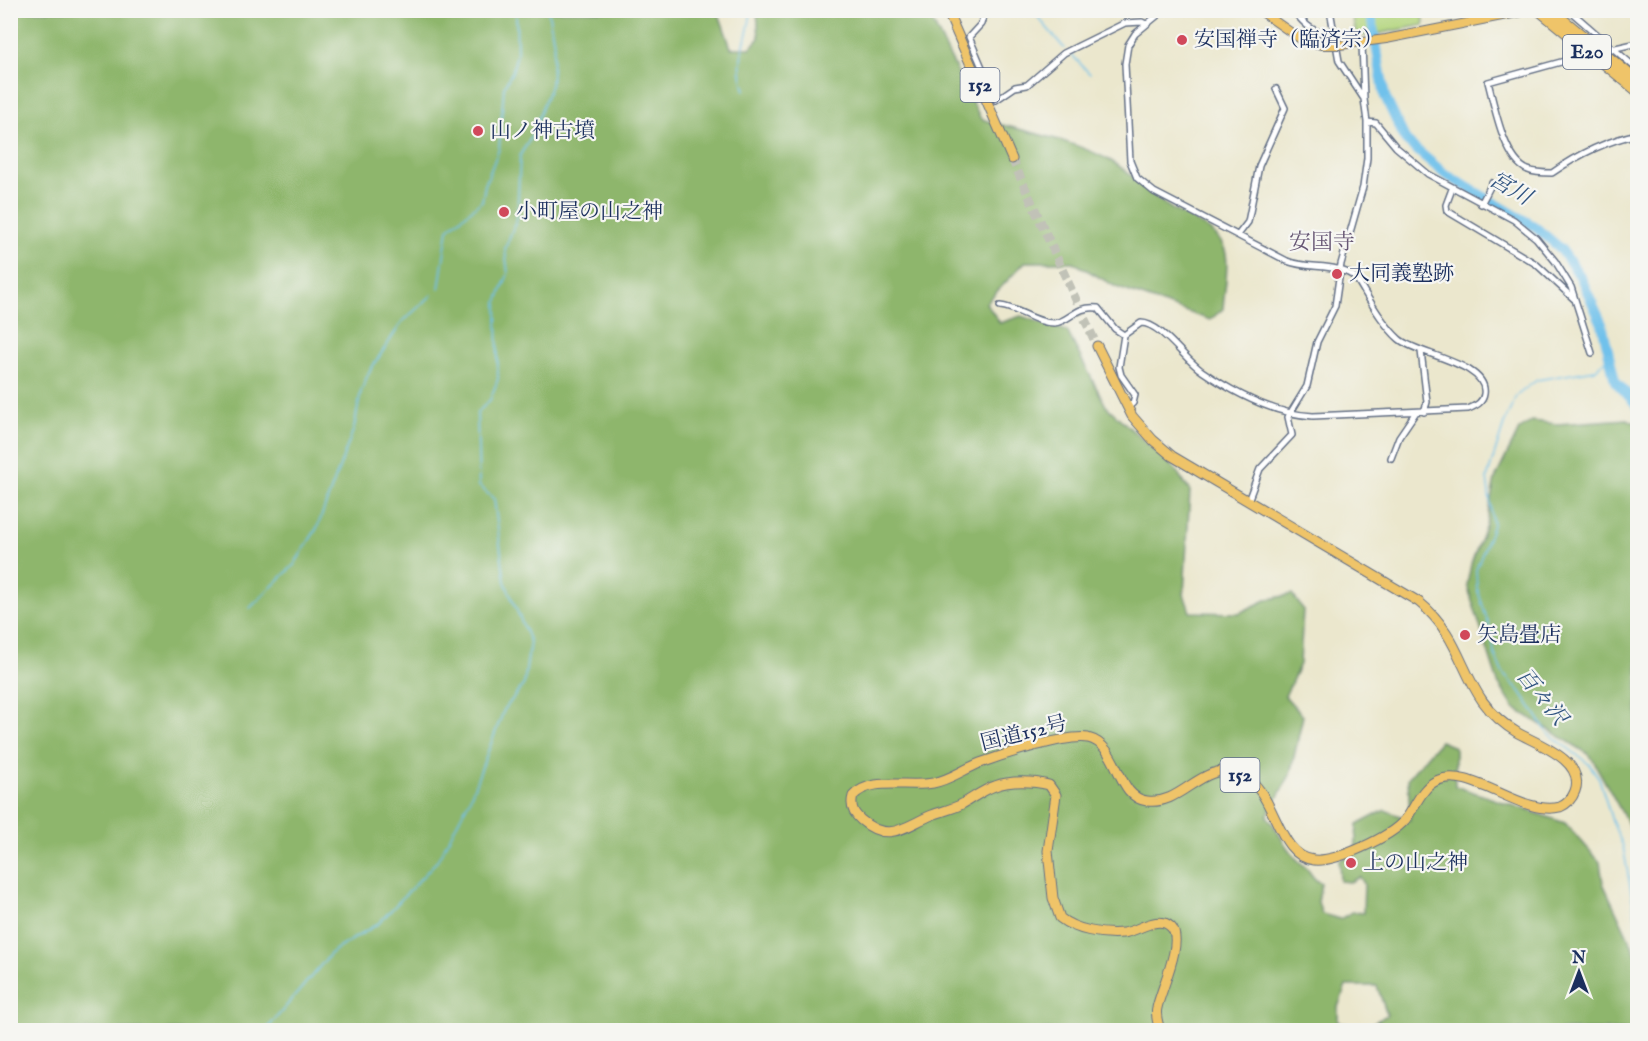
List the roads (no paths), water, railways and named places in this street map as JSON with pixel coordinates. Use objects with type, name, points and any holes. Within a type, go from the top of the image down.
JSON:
[{"type":"highway","name":"152","points":[[947,10],[1012,159]]},
{"type":"highway","name":"E20","points":[[1538,10],[1638,92]]},
{"type":"highway","name":"E20","points":[[1552,10],[1638,81]]},
{"type":"highway","name":"国道152号","points":[[1097,346],[1127,408],[1143,430],[1172,456],[1429,609],[1449,633],[1473,688],[1485,707],[1509,727],[1564,760],[1576,775],[1577,784],[1574,794],[1566,804],[1549,808],[1524,803],[1465,781],[1445,778],[1426,788],[1395,830],[1342,854],[1314,860],[1305,858],[1293,849],[1262,792],[1240,774],[1226,771],[1211,773],[1177,795],[1149,802],[1138,799],[1129,791],[1114,762],[1101,747],[1087,738],[1064,740],[1015,752],[934,783],[873,785],[862,788],[852,796],[852,808],[856,815],[873,827],[893,832],[903,831],[933,815],[960,805],[995,785],[1031,783],[1049,785],[1056,795],[1048,851],[1053,898],[1060,918],[1075,926],[1122,933],[1154,923],[1163,923],[1171,927],[1174,933],[1171,963],[1156,1009],[1160,1030]]},
{"type":"main road","points":[[1259,10],[1302,40],[1321,45],[1386,39],[1533,10]]},
{"type":"street","points":[[985,10],[981,24],[969,37],[996,100],[1015,87],[1027,85],[1064,53],[1125,23],[1142,22],[1146,24]]},
{"type":"street","points":[[1127,408],[1133,403],[1135,395],[1121,375],[1119,367],[1124,335],[1134,326],[1148,323],[1203,372],[1268,406],[1289,413],[1313,416],[1468,409],[1479,403],[1484,389],[1480,379],[1473,372],[1421,351],[1398,338],[1356,278],[1340,269],[1298,265],[1143,185],[1133,171],[1129,147],[1126,56],[1131,39],[1164,10]]},
{"type":"street","points":[[1293,10],[1307,27],[1326,34],[1333,33]]},
{"type":"street","points":[[1330,10],[1339,61],[1364,99]]},
{"type":"street","points":[[1569,10],[1638,70]]},
{"type":"street","points":[[1248,501],[1260,470],[1292,435],[1293,431],[1287,420],[1289,413],[1307,386],[1317,342],[1322,328],[1333,312],[1341,278],[1340,269],[1363,187],[1367,158],[1364,42]]},
{"type":"street","points":[[1638,43],[1488,82],[1500,127],[1516,160],[1526,170],[1552,173],[1578,155],[1603,143],[1638,134]]},
{"type":"street","points":[[1238,235],[1248,222],[1259,166],[1285,108],[1276,89]]},
{"type":"street","points":[[1367,122],[1376,123],[1408,159],[1452,189],[1514,220],[1536,238],[1555,261],[1575,299],[1592,353]]},
{"type":"street","points":[[1482,202],[1492,184]]},
{"type":"street","points":[[1452,189],[1446,205],[1447,211],[1536,264],[1575,299]]},
{"type":"street","points":[[1000,306],[1011,307],[1051,322],[1058,322],[1078,309],[1098,308],[1115,329],[1124,335]]},
{"type":"street","points":[[1421,351],[1427,387],[1427,402],[1424,411]]},
{"type":"street","points":[[1391,458],[1399,437],[1416,412]]},
{"type":"waterway","points":[[439,289],[448,229],[482,201],[485,185],[499,149],[504,87],[512,72],[517,54],[516,10]]},
{"type":"waterway","points":[[266,1030],[332,952],[379,923],[437,861],[468,803],[504,710],[524,684],[530,642],[505,582],[494,499],[479,486],[477,413],[490,400],[498,379],[497,302],[508,274],[505,249],[517,218],[520,155],[530,139],[551,85],[554,44],[548,10]]},
{"type":"waterway","points":[[745,90],[741,58],[751,10]]},
{"type":"waterway","points":[[1032,10],[1064,48]]},
{"type":"waterway","name":"宮川","points":[[1370,10],[1385,97],[1406,141],[1445,174],[1534,226],[1560,248],[1580,276],[1602,324],[1615,381],[1638,406]]},
{"type":"waterway","points":[[1071,54],[1090,74]]},
{"type":"waterway","points":[[250,608],[294,565],[317,528],[354,428],[361,391],[369,372],[402,322],[432,295]]},
{"type":"waterway","name":"百々沢","points":[[1609,356],[1595,370],[1537,380],[1516,396],[1504,424],[1487,478],[1493,525],[1476,570],[1477,588],[1492,635],[1494,653],[1503,674],[1520,691],[1548,733],[1589,764],[1599,778],[1612,821],[1623,846],[1638,930]]},
{"type":"tunnel","points":[[1012,159],[1097,346]]},
{"type":"place","name":"安国禅寺（臨済宗）","points":[[1182,40]]},
{"type":"place","name":"山ノ神古墳","points":[[478,131]]},
{"type":"place","name":"小町屋の山之神","points":[[504,212]]},
{"type":"place","name":"大同義塾跡","points":[[1337,274]]},
{"type":"place","name":"矢島畳店","points":[[1465,635]]},
{"type":"place","name":"上の山之神","points":[[1351,863]]},
{"type":"district","name":"安国寺","points":[[1322,243]]}]
